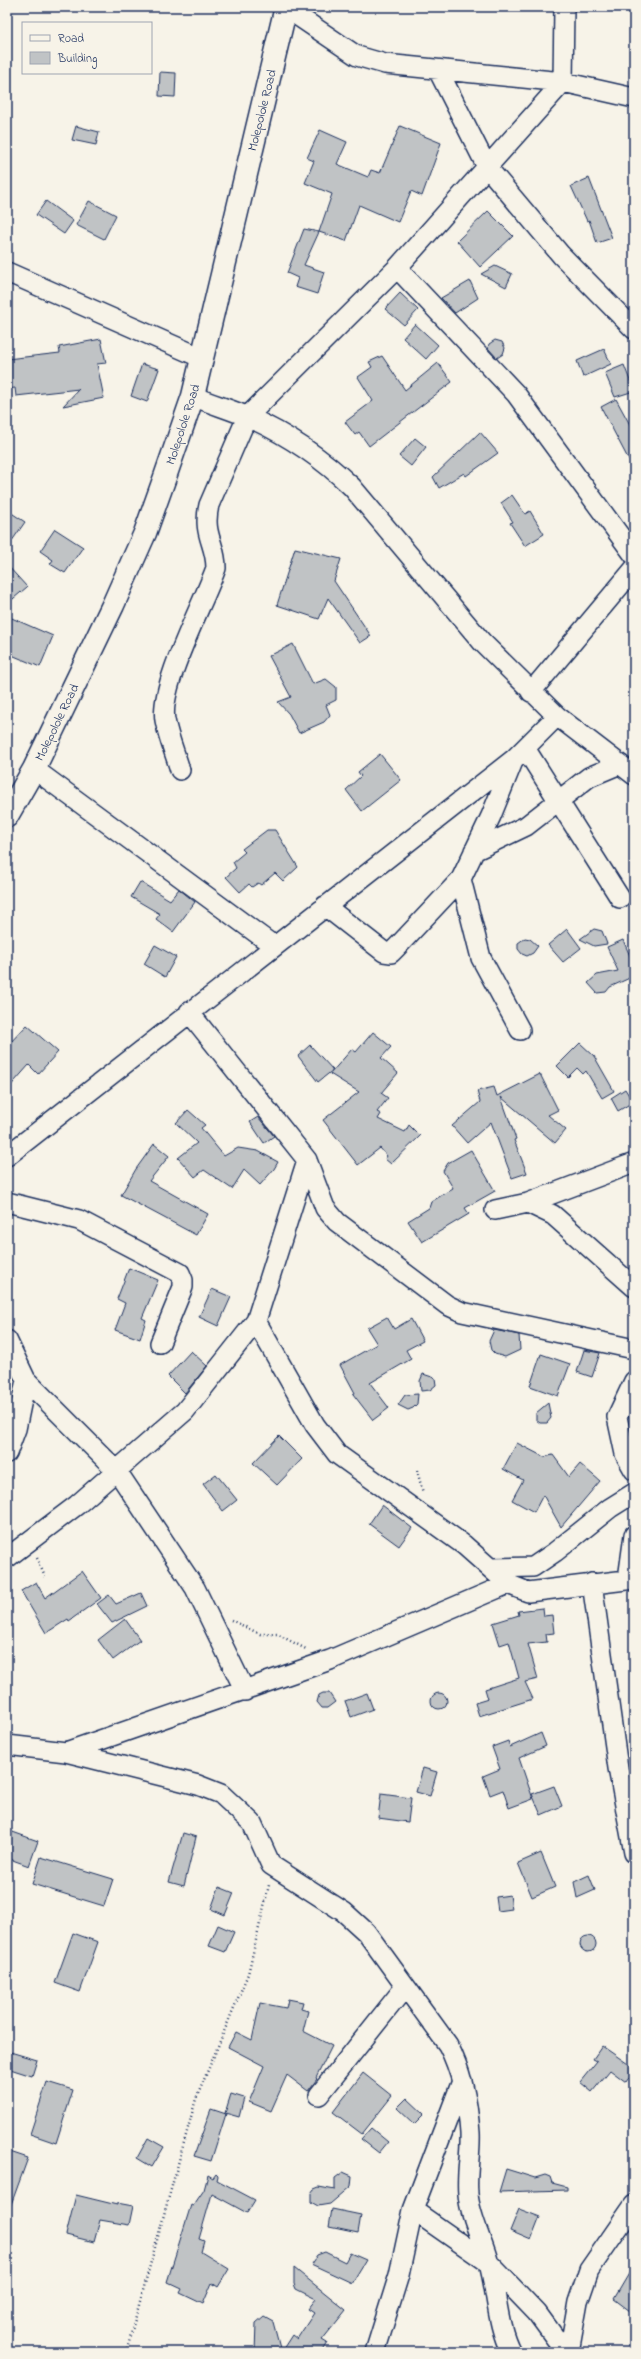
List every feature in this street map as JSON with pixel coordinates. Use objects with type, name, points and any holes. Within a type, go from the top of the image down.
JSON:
[{"type":"main road","name":"Molepolole Road","points":[[7,816],[34,769],[113,605],[145,533],[193,396],[286,7]]},
{"type":"street","points":[[286,7],[357,56],[385,64],[563,82],[634,98]]},
{"type":"street","points":[[180,770],[165,720],[168,684],[216,568],[216,558],[208,534],[206,520],[209,505],[247,417],[397,268],[563,82],[564,7]]},
{"type":"street","points":[[438,70],[487,167],[561,255],[634,329]]},
{"type":"street","points":[[397,268],[516,394],[634,554]]},
{"type":"street","points":[[7,272],[202,358]]},
{"type":"street","points":[[193,396],[216,407],[247,417],[316,456],[335,471],[352,488],[482,642],[557,716],[627,769]]},
{"type":"street","points":[[531,692],[634,569]]},
{"type":"street","points":[[7,1156],[519,754],[557,716]]},
{"type":"street","points":[[519,754],[559,801],[620,898]]},
{"type":"street","points":[[325,906],[379,949],[384,952],[390,952],[460,879],[492,816],[519,754]]},
{"type":"street","points":[[34,769],[274,946]]},
{"type":"street","points":[[474,851],[526,826],[589,777],[627,769]]},
{"type":"street","points":[[460,879],[481,958],[520,1030]]},
{"type":"street","points":[[190,1012],[307,1160],[325,1208],[330,1216],[447,1304],[462,1312],[634,1349]]},
{"type":"street","points":[[7,1558],[117,1471],[185,1411],[256,1321],[307,1160]]},
{"type":"street","points":[[495,1210],[528,1203],[634,1163]]},
{"type":"street","points":[[7,1202],[80,1220],[180,1273],[183,1280],[183,1287],[160,1343]]},
{"type":"street","points":[[528,1203],[553,1215],[634,1287]]},
{"type":"street","points":[[256,1321],[315,1425],[337,1454],[430,1520],[492,1568],[508,1584],[528,1592],[631,1579],[634,1535]]},
{"type":"street","points":[[7,1340],[26,1380],[117,1471],[195,1588],[245,1691]]},
{"type":"street","points":[[7,1452],[16,1429],[26,1380]]},
{"type":"street","points":[[634,1381],[617,1417],[625,1454],[634,1470]]},
{"type":"street","points":[[492,1568],[533,1567],[555,1552],[610,1508],[634,1493]]},
{"type":"street","points":[[592,1583],[618,1768],[634,1853]]},
{"type":"street","points":[[66,1752],[245,1691],[330,1660],[508,1584]]},
{"type":"street","points":[[7,1744],[66,1752],[198,1785],[221,1794],[252,1823],[270,1865],[356,1920],[366,1932],[448,2045],[463,2080],[470,2133],[468,2194],[471,2212],[489,2263],[501,2322],[512,2352]]},
{"type":"street","points":[[319,2095],[405,1987]]},
{"type":"street","points":[[375,2352],[399,2275],[413,2210],[463,2080]]},
{"type":"street","points":[[413,2210],[489,2263],[537,2313],[556,2339],[569,2348],[582,2286],[589,2270],[634,2205]]},
{"type":"path","points":[[204,1607],[260,1634],[277,1634],[330,1660]]},
{"type":"path","points":[[126,2352],[196,2099],[248,1974],[269,1892],[270,1865]]},
{"type":"building","points":[[160,72],[176,73],[175,97],[159,96]]},
{"type":"building","points":[[76,126],[99,132],[96,145],[72,140]]},
{"type":"building","points":[[400,126],[441,143],[422,196],[411,191],[398,222],[359,205],[346,241],[319,232],[332,194],[305,183],[314,161],[307,158],[320,130],[347,142],[337,164],[368,177],[371,170],[380,173]]},
{"type":"building","points":[[589,178],[612,238],[597,243],[589,220],[587,221],[571,186]]},
{"type":"building","points":[[46,201],[73,221],[64,234],[36,215]]},
{"type":"building","points":[[89,201],[116,215],[104,239],[76,225]]},
{"type":"building","points":[[488,211],[513,236],[480,267],[457,241]]},
{"type":"building","points":[[304,229],[319,232],[304,265],[324,272],[317,294],[295,287],[298,278],[287,273]]},
{"type":"building","points":[[495,266],[512,274],[506,287],[481,274]]},
{"type":"building","points":[[470,281],[478,298],[455,313],[441,298]]},
{"type":"building","points":[[400,293],[418,310],[404,325],[385,309]]},
{"type":"building","points":[[415,324],[438,345],[426,359],[403,338]]},
{"type":"building","points":[[101,339],[106,363],[97,364],[104,398],[63,406],[79,389],[16,396],[15,388],[7,389],[7,359],[60,353],[59,347]]},
{"type":"building","points":[[495,340],[502,342],[505,348],[503,354],[497,358],[488,348],[489,344]]},
{"type":"building","points":[[604,349],[611,364],[583,377],[577,361]]},
{"type":"building","points":[[382,356],[405,390],[438,363],[452,382],[369,446],[359,432],[355,435],[345,422],[373,401],[358,377],[372,367],[369,362]]},
{"type":"building","points":[[142,364],[159,369],[147,402],[131,396]]},
{"type":"building","points":[[624,365],[634,391],[615,397],[605,373]]},
{"type":"building","points":[[616,399],[634,432],[634,470],[601,407]]},
{"type":"building","points":[[480,432],[498,453],[466,476],[464,473],[439,488],[433,477]]},
{"type":"building","points":[[415,438],[426,447],[411,466],[399,456]]},
{"type":"building","points":[[512,495],[525,514],[530,511],[544,534],[525,546],[510,523],[513,522],[501,503]]},
{"type":"building","points":[[7,510],[25,522],[7,548]]},
{"type":"building","points":[[55,529],[83,547],[65,573],[50,564],[53,560],[40,551]]},
{"type":"building","points":[[295,548],[341,559],[334,581],[371,636],[360,643],[328,598],[319,619],[277,605]]},
{"type":"building","points":[[7,565],[27,587],[7,604]]},
{"type":"building","points":[[7,616],[53,636],[40,667],[7,653]]},
{"type":"building","points":[[293,644],[313,684],[326,679],[336,687],[336,700],[326,705],[330,715],[324,722],[299,733],[289,714],[278,702],[291,697],[269,656]]},
{"type":"building","points":[[380,754],[401,780],[362,811],[346,790],[361,776],[358,772]]},
{"type":"building","points":[[267,830],[275,830],[298,867],[283,881],[275,873],[261,885],[258,883],[252,887],[249,884],[240,892],[226,877],[236,868],[233,862],[245,852],[242,849]]},
{"type":"building","points":[[140,882],[170,900],[179,889],[195,902],[173,932],[156,919],[160,914],[131,897]]},
{"type":"building","points":[[567,929],[581,948],[563,962],[548,945]]},
{"type":"building","points":[[594,929],[602,931],[607,944],[594,946],[580,939]]},
{"type":"building","points":[[525,938],[530,939],[538,946],[533,953],[527,956],[522,954],[518,949],[518,943]]},
{"type":"building","points":[[623,940],[634,965],[634,976],[610,987],[606,992],[597,993],[588,983],[597,975],[618,971],[607,947]]},
{"type":"building","points":[[155,945],[176,957],[165,977],[144,964]]},
{"type":"building","points":[[27,1025],[58,1052],[38,1074],[29,1065],[7,1090],[7,1046]]},
{"type":"building","points":[[373,1032],[391,1047],[381,1058],[398,1073],[381,1093],[388,1098],[377,1112],[381,1114],[378,1119],[405,1132],[409,1125],[420,1136],[391,1164],[385,1159],[387,1156],[380,1148],[358,1165],[323,1120],[359,1092],[330,1074],[352,1049],[356,1052]]},
{"type":"building","points":[[580,1043],[594,1056],[614,1091],[602,1098],[586,1071],[583,1074],[577,1068],[568,1077],[557,1066]]},
{"type":"building","points":[[310,1045],[333,1070],[318,1082],[298,1056]]},
{"type":"building","points":[[540,1074],[558,1110],[548,1115],[566,1130],[555,1143],[501,1097],[516,1139],[514,1140],[527,1173],[512,1178],[491,1122],[467,1143],[452,1126],[480,1102],[477,1091],[494,1087],[497,1096]]},
{"type":"building","points":[[625,1089],[633,1102],[618,1111],[611,1098]]},
{"type":"building","points":[[188,1110],[205,1125],[201,1128],[224,1156],[238,1148],[258,1151],[278,1162],[274,1169],[260,1185],[244,1170],[232,1189],[204,1170],[195,1177],[178,1158],[197,1143],[176,1123]]},
{"type":"building","points":[[258,1117],[274,1136],[264,1143],[250,1122]]},
{"type":"building","points":[[154,1144],[169,1156],[149,1181],[208,1214],[196,1235],[121,1195],[136,1169]]},
{"type":"building","points":[[471,1150],[495,1191],[465,1208],[469,1214],[422,1242],[408,1221],[429,1208],[431,1202],[453,1188],[443,1171],[448,1163]]},
{"type":"building","points":[[129,1268],[158,1280],[142,1318],[146,1320],[140,1339],[115,1330],[125,1303],[117,1299]]},
{"type":"building","points":[[212,1289],[231,1297],[218,1326],[199,1317]]},
{"type":"building","points":[[387,1317],[394,1329],[411,1319],[423,1341],[406,1350],[411,1359],[370,1383],[389,1408],[373,1420],[353,1394],[355,1393],[340,1365],[377,1344],[367,1328]]},
{"type":"building","points":[[494,1330],[519,1335],[520,1350],[505,1357],[495,1354],[491,1350],[489,1341]]},
{"type":"building","points":[[584,1350],[600,1353],[592,1377],[577,1372]]},
{"type":"building","points":[[191,1351],[207,1366],[185,1393],[168,1376]]},
{"type":"building","points":[[541,1354],[570,1364],[558,1396],[530,1386]]},
{"type":"building","points":[[423,1374],[435,1378],[436,1385],[430,1390],[421,1391],[420,1381]]},
{"type":"building","points":[[418,1394],[417,1404],[413,1408],[408,1410],[398,1405],[405,1395]]},
{"type":"building","points":[[548,1403],[551,1418],[547,1423],[540,1423],[536,1420],[536,1413]]},
{"type":"building","points":[[279,1436],[302,1459],[277,1485],[253,1463]]},
{"type":"building","points":[[517,1443],[544,1457],[553,1455],[569,1477],[580,1464],[600,1481],[561,1527],[543,1495],[534,1512],[512,1500],[523,1480],[503,1469]]},
{"type":"building","points":[[216,1474],[237,1500],[223,1511],[203,1484]]},
{"type":"building","points":[[382,1505],[412,1528],[399,1546],[369,1524]]},
{"type":"building","points":[[82,1571],[101,1598],[69,1621],[68,1619],[46,1633],[21,1591],[36,1582],[45,1598]]},
{"type":"building","points":[[141,1593],[147,1606],[112,1623],[97,1604],[109,1595],[116,1604]]},
{"type":"building","points":[[543,1608],[544,1616],[552,1615],[554,1633],[546,1634],[547,1642],[528,1644],[538,1679],[525,1682],[533,1699],[479,1716],[475,1703],[488,1699],[485,1689],[519,1678],[509,1642],[500,1645],[493,1623],[519,1615],[518,1611]]},
{"type":"building","points":[[125,1619],[140,1640],[113,1660],[98,1640]]},
{"type":"building","points":[[329,1693],[335,1702],[327,1708],[322,1708],[317,1702],[319,1695]]},
{"type":"building","points":[[367,1693],[373,1709],[351,1717],[345,1701]]},
{"type":"building","points":[[439,1693],[445,1695],[447,1701],[445,1707],[439,1709],[433,1707],[431,1701],[433,1695]]},
{"type":"building","points":[[541,1733],[546,1746],[519,1758],[533,1799],[509,1808],[503,1790],[490,1795],[483,1776],[500,1769],[492,1747],[508,1741],[510,1747]]},
{"type":"building","points":[[423,1768],[437,1772],[430,1796],[416,1792]]},
{"type":"building","points":[[554,1786],[562,1806],[541,1815],[532,1794]]},
{"type":"building","points":[[381,1794],[411,1798],[408,1822],[378,1818]]},
{"type":"building","points":[[7,1830],[38,1841],[29,1866],[7,1858]]},
{"type":"building","points":[[183,1833],[196,1837],[184,1886],[169,1882]]},
{"type":"building","points":[[541,1853],[555,1887],[532,1897],[518,1863]]},
{"type":"building","points":[[41,1857],[113,1879],[104,1906],[32,1884]]},
{"type":"building","points":[[589,1875],[595,1890],[577,1898],[574,1882]]},
{"type":"building","points":[[219,1887],[234,1893],[225,1915],[211,1909]]},
{"type":"building","points":[[510,1895],[512,1909],[498,1911],[496,1897]]},
{"type":"building","points":[[218,1925],[234,1932],[225,1952],[209,1946]]},
{"type":"building","points":[[73,1933],[98,1942],[80,1992],[55,1983]]},
{"type":"building","points":[[588,1936],[594,1938],[596,1944],[594,1950],[588,1952],[582,1950],[580,1944],[582,1938]]},
{"type":"building","points":[[288,1999],[303,2002],[301,2009],[308,2011],[303,2031],[332,2046],[316,2078],[317,2079],[308,2091],[287,2075],[271,2111],[249,2102],[264,2066],[228,2047],[236,2032],[252,2040],[260,2003],[286,2008]]},
{"type":"building","points":[[602,2046],[634,2068],[634,2070],[626,2082],[610,2070],[592,2092],[580,2082],[597,2061],[593,2059]]},
{"type":"building","points":[[7,2051],[37,2060],[32,2076],[7,2068]]},
{"type":"building","points":[[363,2073],[392,2096],[362,2134],[333,2112]]},
{"type":"building","points":[[47,2082],[73,2090],[56,2143],[30,2134]]},
{"type":"building","points":[[231,2094],[244,2098],[239,2117],[225,2113]]},
{"type":"building","points":[[407,2098],[424,2114],[414,2124],[397,2108]]},
{"type":"building","points":[[211,2109],[226,2114],[211,2161],[194,2156]]},
{"type":"building","points":[[371,2128],[388,2142],[379,2153],[361,2139]]},
{"type":"building","points":[[148,2138],[164,2147],[152,2167],[137,2158]]},
{"type":"building","points":[[7,2151],[28,2158],[9,2210],[7,2210]]},
{"type":"building","points":[[506,2169],[535,2178],[545,2175],[550,2177],[552,2183],[567,2187],[567,2190],[499,2192]]},
{"type":"building","points":[[343,2172],[352,2176],[351,2186],[330,2204],[318,2206],[311,2202],[311,2193],[314,2189],[319,2187],[335,2190],[335,2178]]},
{"type":"building","points":[[216,2174],[218,2176],[217,2180],[255,2200],[247,2213],[212,2194],[199,2239],[204,2241],[201,2252],[229,2269],[218,2287],[212,2283],[203,2304],[180,2293],[182,2289],[167,2282],[191,2205],[193,2206],[204,2190],[208,2175],[213,2178]]},
{"type":"building","points":[[76,2195],[117,2205],[117,2203],[133,2206],[129,2225],[100,2220],[94,2242],[66,2235]]},
{"type":"building","points":[[332,2209],[361,2215],[358,2233],[329,2227]]},
{"type":"building","points":[[519,2209],[540,2217],[531,2240],[510,2231]]},
{"type":"building","points":[[325,2252],[345,2262],[350,2253],[366,2260],[352,2283],[311,2264],[317,2255]]},
{"type":"building","points":[[634,2265],[634,2314],[614,2299]]},
{"type":"building","points":[[294,2268],[346,2310],[322,2340],[327,2343],[321,2352],[281,2352],[292,2335],[297,2339],[314,2313],[308,2309],[316,2299],[296,2289],[294,2284]]},
{"type":"building","points":[[264,2317],[273,2322],[281,2352],[255,2352],[256,2324]]}]
